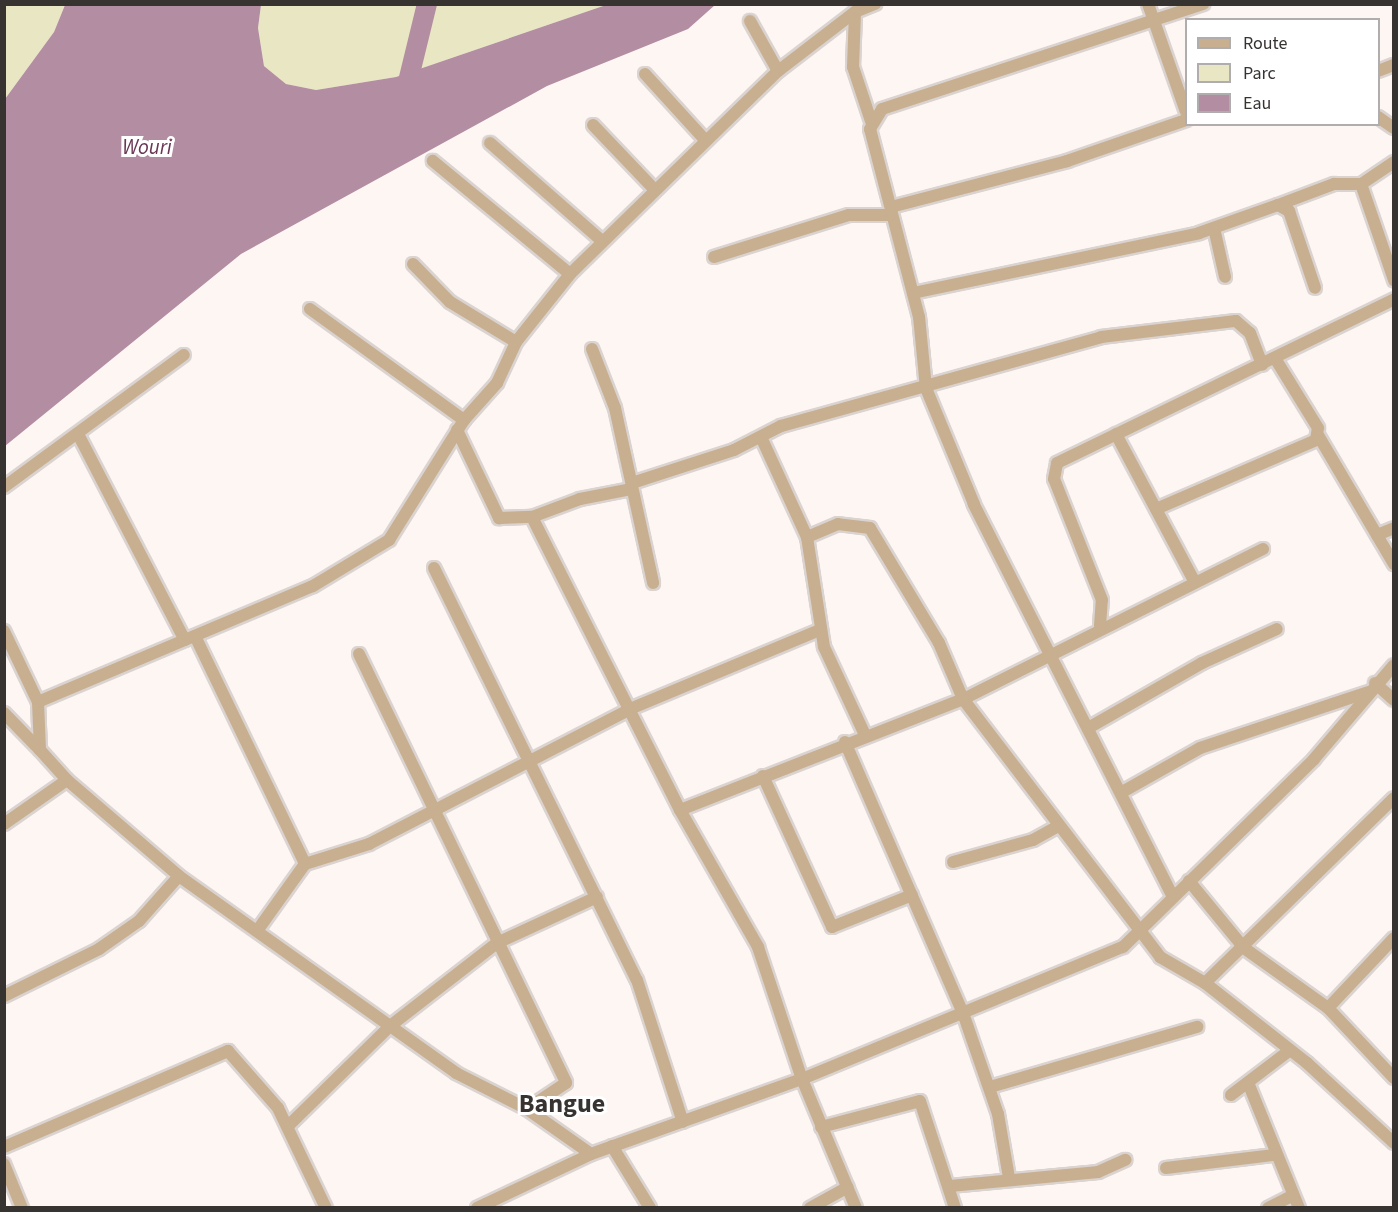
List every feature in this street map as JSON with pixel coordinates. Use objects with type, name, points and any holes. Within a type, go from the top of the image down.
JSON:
[{"type":"street","points":[[38,702],[313,586],[389,540],[461,425],[496,382],[516,342],[570,274],[778,71],[855,12],[876,4]]},
{"type":"street","points":[[1148,4],[1185,109]]},
{"type":"street","points":[[871,121],[882,109],[1203,4]]},
{"type":"street","points":[[855,12],[853,67],[871,121],[913,293],[926,388],[974,504],[1124,791],[1173,897]]},
{"type":"street","points":[[750,21],[778,71]]},
{"type":"street","points":[[645,74],[705,140]]},
{"type":"street","points":[[1380,118],[1394,128]]},
{"type":"street","points":[[714,257],[855,214],[892,211],[1067,161],[1185,120]]},
{"type":"street","points":[[593,125],[655,190]]},
{"type":"street","points":[[490,143],[602,241]]},
{"type":"street","points":[[433,161],[570,274]]},
{"type":"street","points":[[913,293],[1214,228],[1334,184],[1361,184],[1394,162]]},
{"type":"street","points":[[1361,184],[1394,280]]},
{"type":"street","points":[[1278,205],[1289,211],[1315,288]]},
{"type":"street","points":[[1214,228],[1225,278]]},
{"type":"street","points":[[413,264],[450,302],[516,342]]},
{"type":"street","points":[[1100,626],[1102,600],[1054,467],[1061,459],[1262,365],[1394,299]]},
{"type":"street","points":[[310,309],[461,425],[499,518],[532,517],[580,499],[632,486],[761,437],[794,422],[926,388],[1101,337],[1215,322],[1242,324],[1262,365]]},
{"type":"street","points":[[592,349],[615,408],[620,450],[632,486],[653,583]]},
{"type":"street","points":[[4,487],[184,355]]},
{"type":"street","points":[[1275,358],[1394,564]]},
{"type":"street","points":[[78,434],[190,638],[305,864]]},
{"type":"street","points":[[1116,434],[1194,581]]},
{"type":"street","points":[[1156,509],[1318,435]]},
{"type":"street","points":[[761,437],[807,537],[817,575],[820,630],[865,735]]},
{"type":"street","points":[[532,517],[680,810],[758,947],[802,1079],[856,1208]]},
{"type":"street","points":[[807,537],[838,524],[870,528],[939,643],[963,699],[1140,932],[1167,963],[1205,983],[1290,1050],[1394,1143]]},
{"type":"street","points":[[1377,535],[1394,528]]},
{"type":"street","points":[[680,810],[845,742],[963,699],[1052,654],[1100,626],[1263,549]]},
{"type":"street","points":[[434,568],[637,980],[683,1122]]},
{"type":"street","points":[[1090,727],[1202,663],[1277,629]]},
{"type":"street","points":[[257,931],[305,864],[369,844],[630,709],[820,630]]},
{"type":"street","points":[[4,631],[38,702],[40,750]]},
{"type":"street","points":[[359,654],[438,809],[497,943],[566,1083],[527,1109]]},
{"type":"street","points":[[477,1208],[591,1154],[802,1079],[1111,953],[1140,932],[1314,759],[1371,688],[1394,665]]},
{"type":"street","points":[[1124,791],[1200,748],[1371,688],[1394,700]]},
{"type":"street","points":[[4,713],[67,780],[179,876],[456,1073],[527,1109],[591,1154]]},
{"type":"street","points":[[845,742],[963,1013],[990,1088],[1009,1178]]},
{"type":"street","points":[[763,776],[832,927],[912,896]]},
{"type":"street","points":[[4,824],[67,780]]},
{"type":"street","points":[[1205,983],[1244,948],[1394,798]]},
{"type":"street","points":[[953,862],[1033,840],[1058,826]]},
{"type":"street","points":[[4,996],[99,949],[139,921],[179,876]]},
{"type":"street","points":[[1189,881],[1244,948],[1328,1008],[1394,1078]]},
{"type":"street","points":[[288,1126],[390,1026],[497,943],[597,897]]},
{"type":"street","points":[[1328,1008],[1394,938]]},
{"type":"street","points":[[990,1088],[1197,1027]]},
{"type":"street","points":[[1232,1095],[1249,1085],[1290,1050]]},
{"type":"street","points":[[4,1147],[228,1052],[258,1080],[288,1126],[326,1208]]},
{"type":"street","points":[[1249,1085],[1274,1155],[1299,1208]]},
{"type":"street","points":[[821,1127],[920,1101],[950,1186],[955,1208]]},
{"type":"street","points":[[612,1146],[650,1208]]},
{"type":"street","points":[[1166,1168],[1274,1155]]},
{"type":"street","points":[[950,1186],[1009,1178],[1098,1172],[1125,1160]]},
{"type":"street","points":[[4,1164],[22,1208]]},
{"type":"street","points":[[810,1208],[848,1187]]},
{"type":"street","points":[[1268,1208],[1293,1195]]},
{"type":"green space","points":[[5,5],[65,5],[54,32],[5,99]]},
{"type":"green space","points":[[261,5],[606,5],[396,77],[316,90],[286,84],[264,66],[258,28]]},
{"type":"water","name":"Wouri","points":[[65,5],[261,5],[258,28],[264,66],[286,84],[316,90],[396,77],[606,5],[715,5],[688,29],[547,86],[241,254],[5,446],[5,99],[54,32]]},
{"type":"waterway","points":[[404,98],[427,4]]},
{"type":"district","name":"Bangue","points":[[562,1104]]}]
